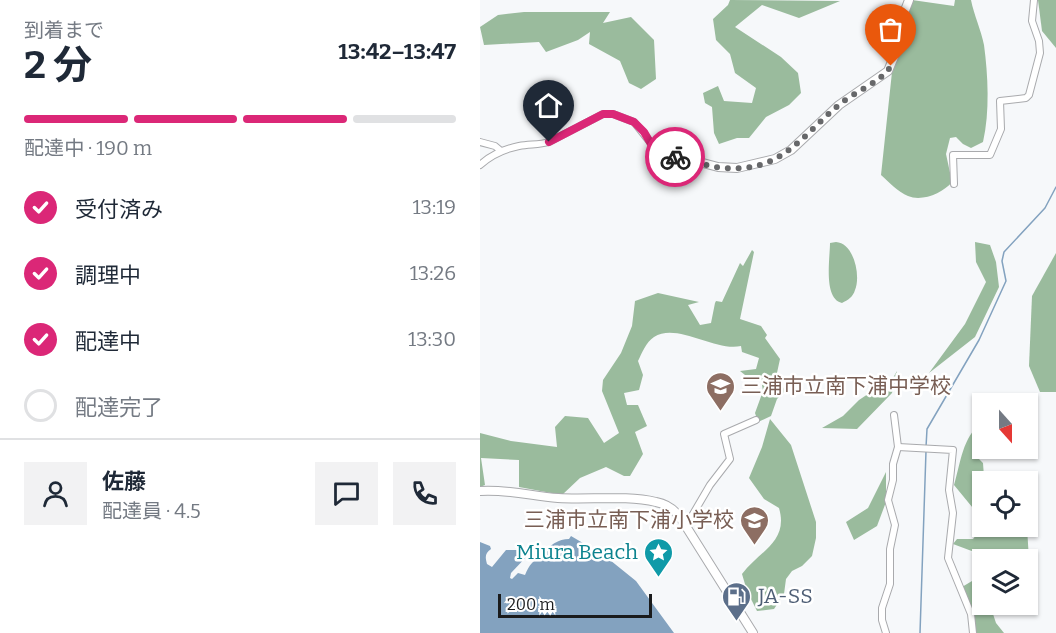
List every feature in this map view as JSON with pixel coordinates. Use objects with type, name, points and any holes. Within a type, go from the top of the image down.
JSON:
[{"type":"main road","points":[[688,159],[718,167],[736,168],[775,159],[791,150],[839,105],[888,70],[896,52],[909,0]]},
{"type":"main road","points":[[480,491],[505,490],[558,498],[656,502],[677,513],[753,633]]},
{"type":"street","points":[[954,184],[953,155],[990,155],[1001,129],[1000,101],[1026,98],[1029,95],[1040,53],[1039,41],[1032,21],[1034,0]]},
{"type":"street","points":[[480,165],[501,151],[549,142],[603,114],[627,118],[639,126],[657,151],[688,159]]},
{"type":"street","points":[[480,142],[495,146],[501,151]]},
{"type":"street","points":[[886,633],[882,620],[882,608],[890,584],[890,549],[895,525],[888,495],[893,480],[895,452],[898,447],[894,415]]},
{"type":"street","points":[[686,526],[710,485],[730,459],[724,434],[756,420]]},
{"type":"street","points":[[898,447],[953,450],[949,489],[952,513],[948,558],[971,614],[973,633]]},
{"type":"green space","points":[[730,0],[840,1],[799,18],[762,5],[735,27],[781,57],[798,73],[801,93],[789,105],[766,117],[749,138],[737,138],[719,144],[714,133],[712,107],[705,103],[703,93],[718,86],[724,101],[752,103],[756,88],[735,73],[730,54],[716,40],[713,19],[728,5]]},
{"type":"green space","points":[[912,0],[954,6],[955,0],[971,0],[984,45],[987,81],[987,118],[983,142],[971,148],[956,137],[950,138],[946,154],[952,182],[938,193],[920,198],[904,194],[881,175],[892,72]]},
{"type":"green space","points":[[1038,0],[1056,0],[1056,48],[1042,31]]},
{"type":"green space","points":[[524,12],[610,12],[603,23],[631,17],[654,40],[656,79],[641,89],[629,83],[620,61],[589,44],[590,32],[578,40],[546,52],[539,42],[484,45],[480,27],[498,15]]},
{"type":"green space","points":[[975,242],[990,245],[996,262],[999,287],[975,337],[929,373],[965,324],[986,282],[976,262]]},
{"type":"green space","points":[[830,243],[842,244],[852,254],[857,277],[854,292],[842,303],[832,294],[829,277]]},
{"type":"green space","points":[[752,250],[754,252],[740,319],[761,326],[767,335],[765,338],[780,359],[775,382],[782,385],[785,391],[777,399],[771,416],[758,422],[755,413],[763,391],[761,379],[745,375],[740,371],[756,369],[759,358],[742,352],[741,346],[731,347],[685,335],[663,333],[649,342],[638,361],[643,375],[639,390],[624,393],[627,405],[638,405],[647,426],[635,432],[643,454],[630,476],[624,476],[606,467],[580,478],[562,495],[519,487],[519,460],[481,458],[485,485],[480,487],[480,433],[511,441],[557,447],[555,427],[565,416],[588,418],[604,443],[619,433],[602,391],[603,380],[621,353],[632,326],[635,301],[658,293],[699,302],[688,305],[700,325],[711,323],[716,301],[722,302],[740,263],[743,266]]},
{"type":"green space","points":[[1056,253],[1056,392],[1040,392],[1029,366],[1032,296]]},
{"type":"green space","points":[[897,371],[892,393],[857,429],[822,428],[843,416],[859,400],[877,388],[881,380],[885,379],[890,383]]},
{"type":"green space","points":[[770,419],[791,445],[816,522],[816,538],[812,556],[802,566],[792,571],[786,579],[784,594],[774,609],[757,611],[742,574],[771,545],[780,529],[781,520],[779,508],[764,499],[749,478],[762,447]]},
{"type":"green space","points":[[972,432],[972,459],[979,459],[983,463],[984,471],[972,471],[972,507],[954,485]]},
{"type":"green space","points":[[886,472],[886,502],[877,526],[854,540],[846,522],[868,508]]},
{"type":"green space","points":[[974,537],[1028,537],[1028,549],[972,549],[972,551],[953,544],[957,539],[973,539]]},
{"type":"green space","points":[[972,581],[972,615],[993,615],[1004,633],[976,633],[962,587]]},
{"type":"water","points":[[571,536],[605,556],[636,581],[674,633],[480,633],[480,542],[490,546],[491,549],[486,559],[487,564],[492,567],[506,550],[518,550],[529,554],[511,573],[510,578],[512,579],[518,573],[525,575],[532,563],[544,555],[551,546]]},
{"type":"waterway","points":[[926,447],[927,429],[979,340],[1006,281],[1002,261],[1004,252],[1045,208],[1056,187]]},
{"type":"waterway","points":[[920,633],[926,451]]},
{"type":"way so far","points":[[675,157],[725,168],[747,167],[775,159],[791,150],[839,105],[882,76],[891,66]]},
{"type":"place","name":"三浦市立南下浦中学校","points":[[720,412]]},
{"type":"place","name":"三浦市立南下浦小学校","points":[[755,546]]},
{"type":"place","name":"Miura Beach","points":[[659,578]]},
{"type":"place","name":"JA-SS","points":[[737,622]]},
{"type":"route","points":[[549,142],[603,114],[613,114],[627,118],[639,126],[654,149],[675,157]]}]
